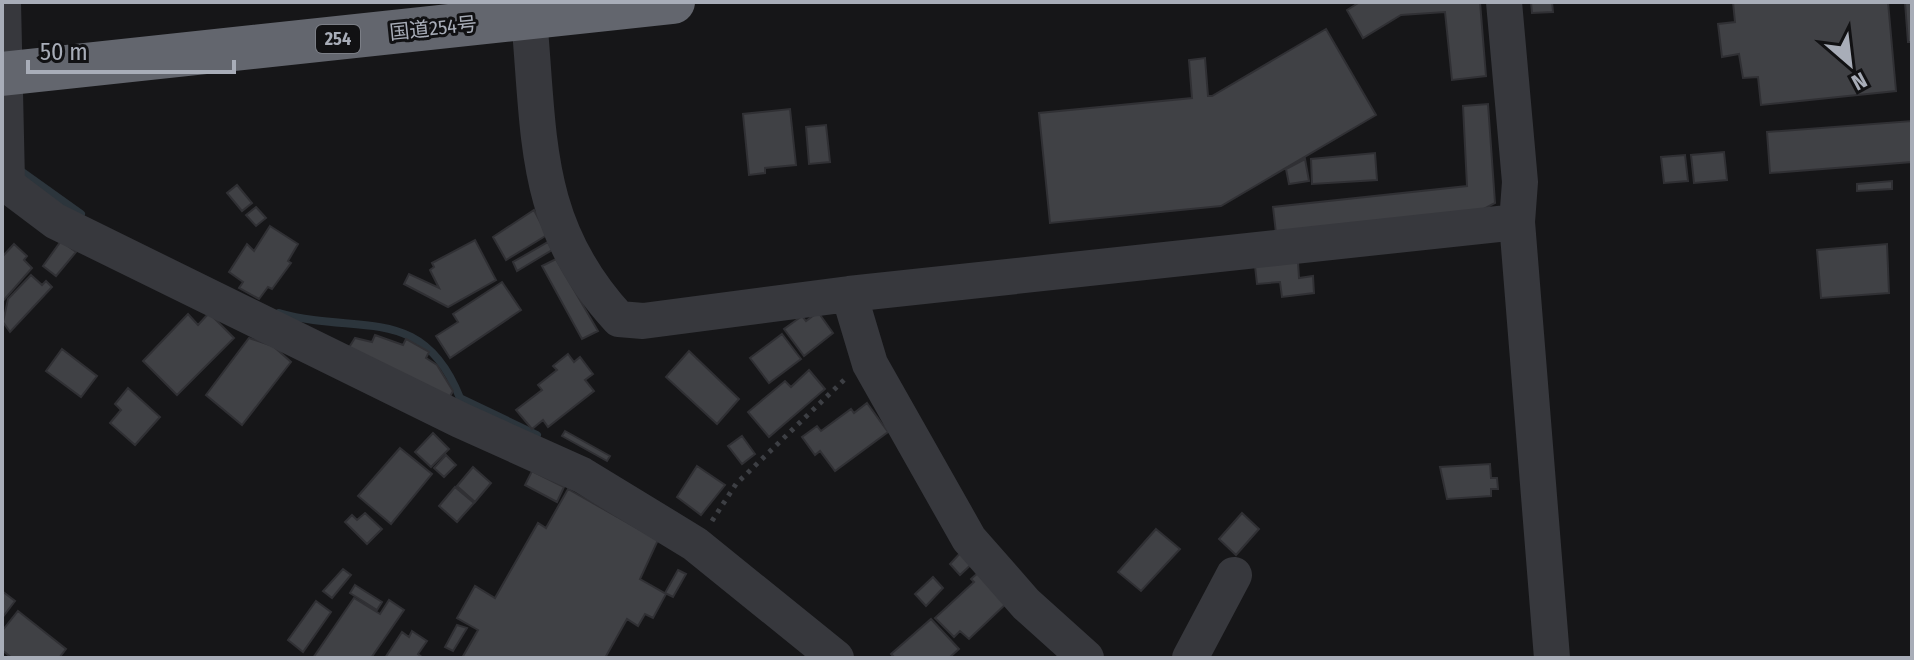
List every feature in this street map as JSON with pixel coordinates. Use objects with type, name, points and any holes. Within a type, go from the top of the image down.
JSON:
[{"type":"highway","name":"国道254号","points":[[2,74],[543,12],[673,2]]},
{"type":"street","points":[[3,2],[4,182],[17,195],[55,221],[460,420],[582,475],[695,544],[836,658]]},
{"type":"street","points":[[1504,2],[1520,182],[1517,222],[1552,658]]},
{"type":"street","points":[[543,12],[544,176],[553,214],[594,292],[619,319],[643,321],[849,294],[1517,222]]},
{"type":"street","points":[[849,294],[870,364],[969,539],[1026,604],[1086,658]]},
{"type":"street","points":[[1190,658],[1234,575]]},
{"type":"path","points":[[707,527],[736,484],[774,446],[841,382],[870,364]]},
{"type":"building","points":[[1360,2],[1480,2],[1486,76],[1452,80],[1445,12],[1401,15],[1363,38],[1347,10]]},
{"type":"building","points":[[1531,2],[1552,2],[1553,12],[1532,13]]},
{"type":"building","points":[[1733,2],[1888,2],[1896,91],[1761,105],[1758,77],[1743,78],[1739,54],[1722,57],[1718,24],[1735,22]]},
{"type":"building","points":[[1905,2],[1912,2],[1912,42],[1908,42]]},
{"type":"building","points":[[1326,29],[1376,115],[1221,206],[1050,223],[1039,113],[1192,98],[1189,60],[1205,58],[1208,96],[1212,96]]},
{"type":"building","points":[[1488,104],[1495,203],[1482,210],[1276,233],[1273,207],[1467,186],[1463,106]]},
{"type":"building","points":[[790,109],[796,165],[765,168],[765,173],[749,175],[743,114]]},
{"type":"building","points":[[1912,121],[1912,162],[1770,173],[1767,132]]},
{"type":"building","points":[[826,125],[830,162],[809,164],[806,127]]},
{"type":"building","points":[[1724,152],[1727,180],[1694,183],[1691,155]]},
{"type":"building","points":[[1375,153],[1377,180],[1312,184],[1311,159]]},
{"type":"building","points":[[1685,155],[1688,181],[1664,183],[1661,157]]},
{"type":"building","points":[[1305,159],[1309,181],[1289,184],[1286,169]]},
{"type":"building","points":[[1892,181],[1892,189],[1857,191],[1857,184]]},
{"type":"building","points":[[237,185],[252,203],[242,211],[227,193]]},
{"type":"building","points":[[256,207],[266,218],[256,226],[246,215]]},
{"type":"building","points":[[534,210],[547,235],[506,260],[493,237]]},
{"type":"building","points":[[270,226],[298,244],[288,261],[291,263],[272,289],[268,287],[259,299],[239,288],[243,282],[229,272],[247,244],[254,251]]},
{"type":"building","points":[[475,240],[496,280],[448,307],[404,284],[409,274],[439,288],[430,270],[434,267],[432,263]]},
{"type":"building","points":[[61,241],[76,252],[56,276],[43,266]]},
{"type":"building","points":[[548,242],[552,250],[517,271],[513,262]]},
{"type":"building","points":[[14,244],[27,256],[24,260],[32,268],[3,301],[2,257]]},
{"type":"building","points":[[1887,244],[1889,293],[1821,298],[1817,250]]},
{"type":"building","points":[[556,259],[598,331],[582,339],[542,266]]},
{"type":"building","points":[[1298,262],[1299,278],[1313,276],[1314,293],[1282,297],[1280,282],[1257,284],[1255,266]]},
{"type":"building","points":[[31,275],[42,285],[46,281],[52,287],[10,332],[3,322],[8,299]]},
{"type":"building","points":[[502,282],[521,310],[450,358],[436,336],[458,322],[453,314]]},
{"type":"building","points":[[818,312],[833,333],[804,356],[784,329],[802,316],[806,321]]},
{"type":"building","points":[[209,313],[234,338],[177,395],[143,361],[188,314],[198,325]]},
{"type":"building","points":[[782,334],[801,359],[769,383],[750,358]]},
{"type":"building","points":[[375,335],[403,345],[406,339],[429,352],[426,358],[437,365],[453,391],[448,400],[348,349],[355,338],[372,342]]},
{"type":"building","points":[[249,338],[273,346],[291,362],[242,425],[206,395]]},
{"type":"building","points":[[62,349],[97,376],[81,397],[46,371]]},
{"type":"building","points":[[689,351],[739,399],[717,424],[666,377]]},
{"type":"building","points":[[568,354],[574,362],[580,357],[593,374],[585,380],[594,391],[548,427],[543,420],[532,429],[516,410],[542,390],[538,385],[557,370],[553,366]]},
{"type":"building","points":[[809,370],[825,389],[769,437],[748,412],[785,381],[791,387]]},
{"type":"building","points":[[128,388],[160,417],[135,445],[110,423],[121,410],[115,404]]},
{"type":"building","points":[[867,403],[888,432],[835,471],[820,451],[815,455],[802,437],[817,426],[821,431],[851,409],[854,413]]},
{"type":"building","points":[[565,431],[610,456],[607,461],[562,436]]},
{"type":"building","points":[[433,433],[449,449],[431,467],[415,452]]},
{"type":"building","points":[[742,436],[755,454],[742,464],[728,446]]},
{"type":"building","points":[[400,448],[432,474],[391,524],[358,496]]},
{"type":"building","points":[[446,455],[456,465],[444,477],[434,468]]},
{"type":"building","points":[[1490,464],[1491,478],[1497,478],[1498,489],[1491,489],[1491,496],[1447,499],[1440,467]]},
{"type":"building","points":[[697,466],[725,485],[701,515],[677,497]]},
{"type":"building","points":[[473,467],[491,483],[475,502],[457,486]]},
{"type":"building","points":[[532,471],[564,487],[557,502],[525,485]]},
{"type":"building","points":[[455,487],[474,503],[457,522],[439,506]]},
{"type":"building","points":[[568,489],[658,540],[640,579],[666,594],[653,618],[645,614],[638,626],[627,619],[605,658],[462,658],[478,630],[457,618],[475,586],[495,598],[538,523],[546,528]]},
{"type":"building","points":[[365,513],[382,529],[367,544],[345,522],[352,515],[357,520]]},
{"type":"building","points":[[1242,513],[1259,529],[1236,555],[1219,539]]},
{"type":"building","points":[[1156,529],[1180,549],[1141,591],[1118,572]]},
{"type":"building","points":[[965,548],[976,560],[960,575],[950,564]]},
{"type":"building","points":[[343,569],[351,575],[332,598],[323,591]]},
{"type":"building","points":[[678,570],[686,574],[673,597],[665,593]]},
{"type":"building","points":[[980,571],[1010,600],[969,639],[960,631],[954,637],[935,618],[974,582],[971,579]]},
{"type":"building","points":[[933,577],[943,588],[926,606],[915,594]]},
{"type":"building","points":[[355,585],[382,602],[377,610],[350,593]]},
{"type":"building","points":[[2,591],[15,601],[2,618]]},
{"type":"building","points":[[354,598],[380,614],[389,600],[404,610],[371,658],[313,658]]},
{"type":"building","points":[[316,601],[331,612],[303,652],[288,640]]},
{"type":"building","points":[[18,611],[66,649],[59,658],[12,658],[2,650],[2,631]]},
{"type":"building","points":[[931,619],[959,649],[949,658],[895,658],[891,654]]},
{"type":"building","points":[[457,625],[467,628],[453,651],[445,647]]},
{"type":"building","points":[[412,631],[427,641],[418,654],[423,658],[385,658],[402,632],[409,637]]},
{"type":"waterway","points":[[18,169],[81,214]]},
{"type":"waterway","points":[[279,313],[385,328],[407,335],[427,347],[445,368],[460,398],[537,435]]}]
